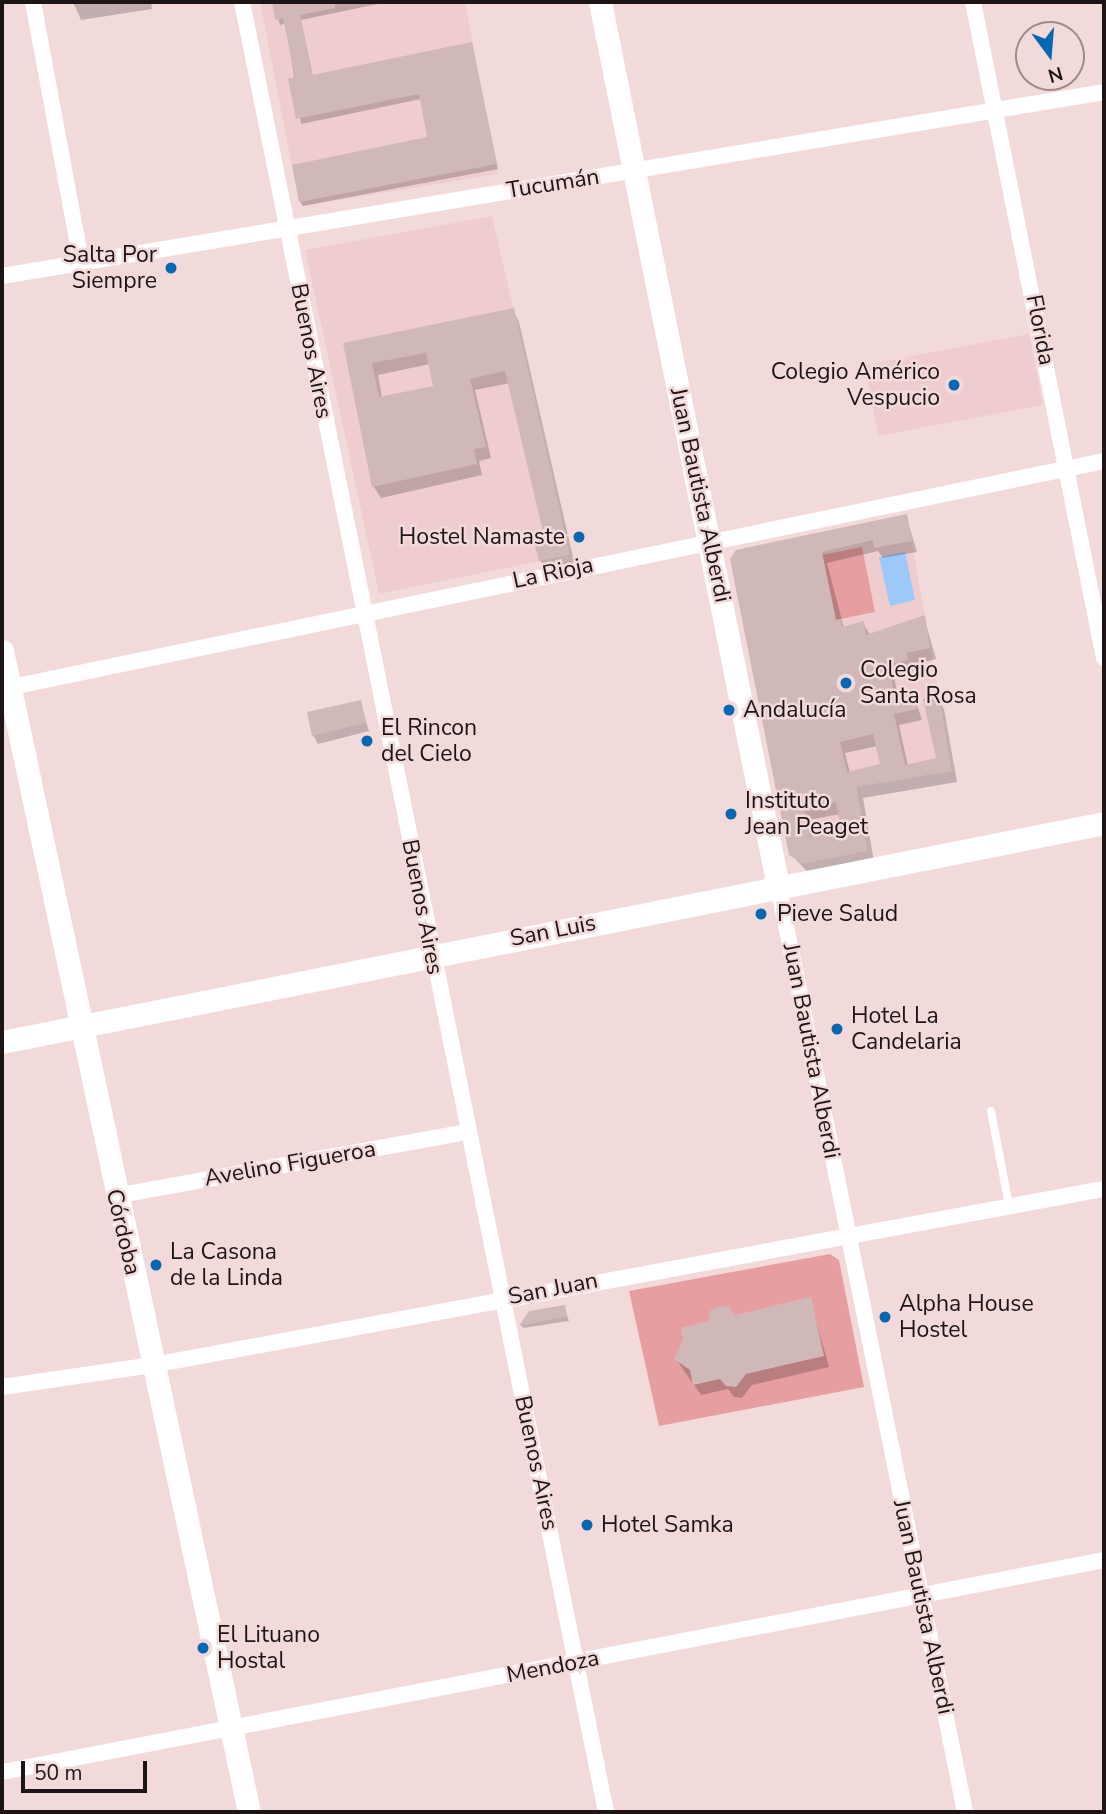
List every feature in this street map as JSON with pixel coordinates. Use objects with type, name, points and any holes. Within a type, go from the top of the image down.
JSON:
[{"type":"street","points":[[33,2],[81,261]]},
{"type":"street","name":"Buenos Aires","points":[[242,2],[466,1132],[606,1812]]},
{"type":"street","name":"Juan Bautista Alberdi","points":[[600,2],[710,540],[846,1234],[965,1812]]},
{"type":"street","name":"Florida","points":[[973,2],[998,111],[1104,658]]},
{"type":"street","name":"Tucumán","points":[[2,276],[1104,92]]},
{"type":"street","name":"La Rioja","points":[[6,688],[710,540],[1104,461]]},
{"type":"street","name":"Córdoba","points":[[2,650],[6,688],[249,1812]]},
{"type":"street","name":"San Luis","points":[[2,1042],[1104,823]]},
{"type":"street","name":"Avelino Figueroa","points":[[115,1196],[466,1132]]},
{"type":"street","name":"San Juan","points":[[2,1387],[153,1365],[1104,1188]]},
{"type":"street","name":"Mendoza","points":[[2,1772],[1104,1560]]},
{"type":"lane","points":[[991,1111],[1009,1205]]},
{"type":"shaded area","points":[[260,2],[465,2],[498,174],[303,206],[299,202]]},
{"type":"shaded area","points":[[492,216],[570,555],[379,594],[305,250]]},
{"type":"shaded area","name":"Colegio Américo Vespucio","points":[[1029,334],[1043,405],[878,436],[865,365]]},
{"type":"shaded area","name":"Colegio Santa Rosa","points":[[907,514],[952,771],[858,787],[868,851],[803,864],[789,855],[730,559],[736,550]]},
{"type":"shaded area","points":[[862,547],[875,612],[836,620],[822,555]]},
{"type":"shaded area","points":[[830,1254],[839,1260],[864,1387],[659,1426],[629,1291]]},
{"type":"water","points":[[905,552],[915,600],[890,606],[879,557]]},
{"type":"building","points":[[272,2],[335,2],[335,8],[300,15],[312,75],[472,42],[497,164],[299,202],[292,165],[427,137],[419,94],[296,119],[288,79],[295,77],[283,18],[275,20]]},
{"type":"building","points":[[514,308],[570,555],[539,561],[533,539],[544,536],[505,371],[470,379],[486,447],[474,449],[477,464],[372,487],[343,343]],"holes":[[[426,353],[433,386],[379,397],[372,363]]]},
{"type":"building","name":"Colegio Santa Rosa","points":[[907,514],[912,541],[874,548],[873,540],[822,552],[836,620],[841,619],[842,627],[864,621],[866,635],[925,615],[930,648],[907,653],[908,660],[889,665],[894,692],[913,688],[917,709],[894,714],[905,765],[936,758],[923,699],[939,696],[952,771],[857,787],[868,851],[803,864],[789,855],[730,559],[736,550]],"holes":[[[873,734],[880,764],[847,772],[840,742]],[[836,802],[841,830],[810,837],[804,809]]]},
{"type":"building","points":[[361,700],[366,723],[312,736],[307,712]]},
{"type":"building","points":[[811,1297],[824,1356],[746,1374],[736,1387],[726,1386],[720,1379],[693,1385],[690,1370],[674,1359],[683,1339],[681,1328],[708,1321],[710,1311],[718,1306],[729,1307],[735,1315]]},
{"type":"building","points":[[565,1305],[567,1316],[519,1326],[529,1311]]},
{"type":"place","name":"Salta Por Siempre","points":[[171,268]]},
{"type":"place","name":"Colegio Américo Vespucio","points":[[954,385]]},
{"type":"place","name":"Hostel Namaste","points":[[579,537]]},
{"type":"place","name":"Colegio Santa Rosa","points":[[846,683]]},
{"type":"place","name":"Andalucía","points":[[729,710]]},
{"type":"place","name":"El Rincon del Cielo","points":[[367,741]]},
{"type":"place","name":"Instituto Jean Peaget","points":[[731,814]]},
{"type":"place","name":"Pieve Salud","points":[[761,914]]},
{"type":"place","name":"Hotel La Candelaria","points":[[837,1029]]},
{"type":"place","name":"La Casona de la Linda","points":[[156,1265]]},
{"type":"place","name":"Alpha House Hostel","points":[[885,1317]]},
{"type":"place","name":"Hotel Samka","points":[[587,1525]]},
{"type":"place","name":"El Lituano Hostal","points":[[203,1648]]}]
